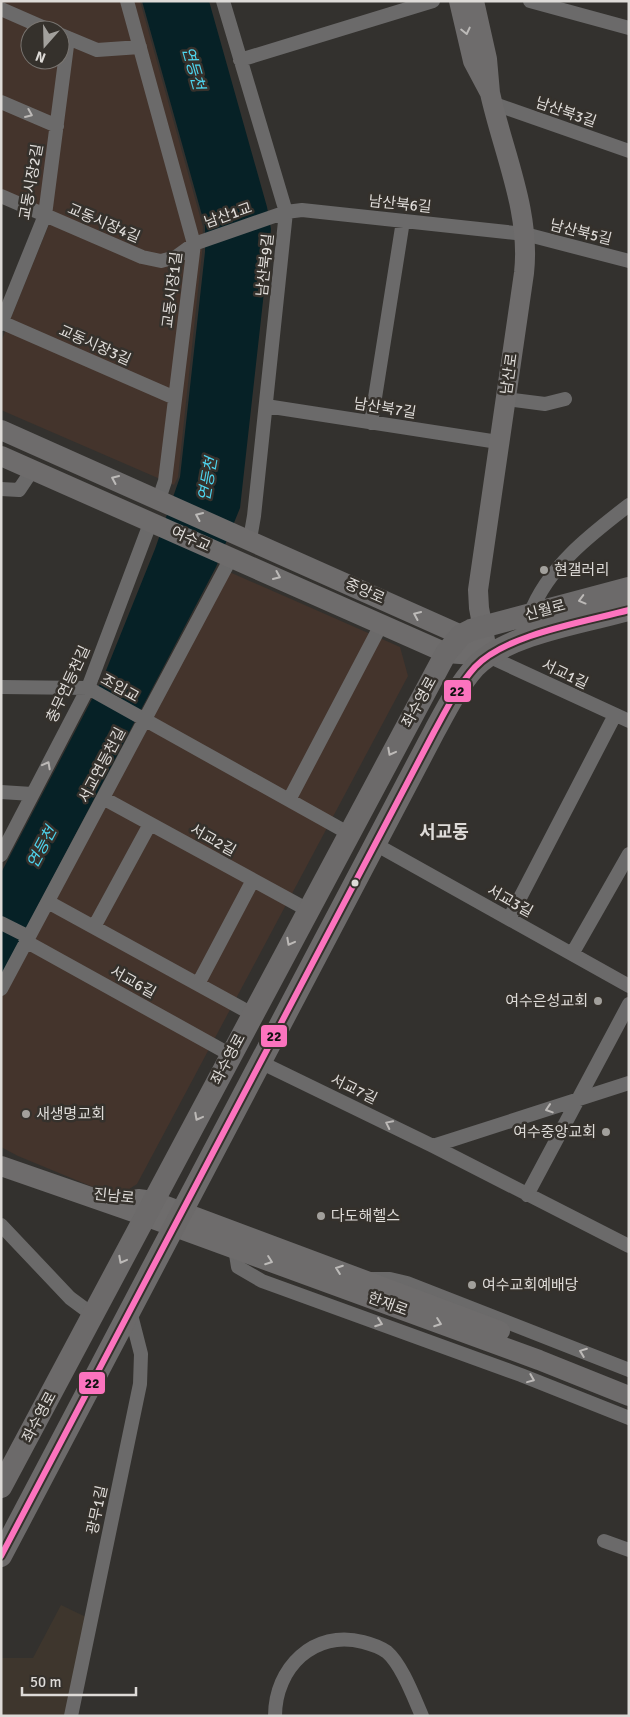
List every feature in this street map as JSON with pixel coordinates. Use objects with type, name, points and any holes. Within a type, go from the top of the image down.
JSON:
[{"type":"main road","name":"신월로","points":[[462,635],[482,626],[629,588]]},
{"type":"main road","name":"신월로","points":[[488,656],[508,645],[531,637],[629,610]]},
{"type":"main road","name":"좌수영로","points":[[4,1476],[65,1368],[348,833],[446,653],[462,635]]},
{"type":"main road","name":"좌수영로","points":[[1,1556],[447,708],[475,667],[488,656]]},
{"type":"main road","points":[[214,1086],[241,1099]]},
{"type":"main road","points":[[65,1368],[92,1383]]},
{"type":"street","name":"교동시장1길","points":[[127,1],[194,244],[165,481],[159,499]]},
{"type":"street","name":"남산북9길","points":[[223,1],[280,215],[266,406],[244,536]]},
{"type":"street","points":[[240,60],[433,1]]},
{"type":"street","name":"남산로","points":[[459,1],[473,61],[491,98]]},
{"type":"street","name":"남산로","points":[[474,1],[487,59],[491,98],[525,234],[525,263],[478,590],[488,656]]},
{"type":"street","points":[[530,1],[629,28]]},
{"type":"street","points":[[1,9],[26,20]]},
{"type":"street","points":[[70,39],[97,50],[140,47]]},
{"type":"street","name":"교동시장2길","points":[[2,323],[45,215],[61,70]]},
{"type":"street","name":"남산북3길","points":[[491,98],[629,151]]},
{"type":"street","points":[[1,102],[56,126]]},
{"type":"street","name":"교동시장4길","points":[[1,196],[156,261],[170,260],[194,244]]},
{"type":"street","name":"남산북6길","points":[[280,215],[302,210],[525,234]]},
{"type":"street","name":"남산1교","points":[[194,244],[280,215]]},
{"type":"street","points":[[372,422],[403,221]]},
{"type":"street","name":"남산북5길","points":[[525,234],[629,261]]},
{"type":"street","name":"교동시장3길","points":[[2,323],[175,398]]},
{"type":"street","points":[[506,399],[545,404],[565,399]]},
{"type":"street","name":"남산북7길","points":[[266,406],[498,442]]},
{"type":"street","points":[[1,430],[159,499]]},
{"type":"street","name":"여수교","points":[[1,456],[232,556],[446,653]]},
{"type":"street","points":[[1,490],[19,490],[33,470]]},
{"type":"street","name":"여수교","points":[[159,499],[244,536]]},
{"type":"street","points":[[530,614],[540,589],[556,570],[591,535],[629,505]]},
{"type":"street","name":"충무연등천길","points":[[1,855],[88,688],[150,521]]},
{"type":"street","name":"중앙로","points":[[244,536],[462,635],[488,656]]},
{"type":"street","name":"서교연등천길","points":[[1,990],[25,938],[48,902],[103,798],[141,718],[232,556]]},
{"type":"street","points":[[289,800],[382,623]]},
{"type":"street","points":[[446,653],[488,656]]},
{"type":"street","name":"서교1길","points":[[488,656],[629,721]]},
{"type":"street","points":[[1,687],[88,688]]},
{"type":"street","name":"조입교","points":[[88,688],[141,718]]},
{"type":"street","points":[[509,919],[615,715]]},
{"type":"street","points":[[141,718],[348,833]]},
{"type":"street","points":[[1,792],[32,794]]},
{"type":"street","name":"서교2길","points":[[103,798],[308,910]]},
{"type":"street","points":[[94,927],[150,824]]},
{"type":"street","name":"서교3길","points":[[375,844],[629,986]]},
{"type":"street","points":[[572,954],[629,854]]},
{"type":"street","points":[[198,984],[253,880]]},
{"type":"street","points":[[48,902],[252,1014]]},
{"type":"street","name":"서교6길","points":[[1,923],[231,1055]]},
{"type":"street","points":[[527,1194],[629,1004]]},
{"type":"street","name":"서교7길","points":[[260,1062],[433,1146],[629,1246]]},
{"type":"street","points":[[433,1146],[629,1083]]},
{"type":"street","name":"진남로","points":[[1,1166],[74,1192],[149,1208]]},
{"type":"street","name":"한재로","points":[[149,1208],[367,1279],[629,1382]]},
{"type":"street","name":"한재로","points":[[178,1219],[235,1248],[539,1360],[629,1396]]},
{"type":"street","points":[[1,1225],[70,1298],[93,1315]]},
{"type":"street","points":[[235,1248],[238,1267],[262,1280],[521,1375],[629,1418]]},
{"type":"street","points":[[367,1279],[383,1278],[407,1283],[629,1370]]},
{"type":"street","name":"광무1길","points":[[72,1716],[140,1384],[142,1354],[130,1311]]},
{"type":"street","points":[[604,1541],[629,1550]]},
{"type":"street","points":[[275,1716],[276,1704],[283,1680],[296,1661],[317,1644],[331,1639],[344,1638],[376,1646],[391,1657],[422,1716]]},
{"type":"shaded area","points":[[1,1],[140,1],[203,227],[202,253],[178,477],[174,485],[1,410],[1,342],[54,212],[1,189]]},
{"type":"shaded area","points":[[218,567],[400,647],[408,676],[137,1184],[123,1193],[105,1192],[18,1156],[1,1147],[1,977]]},
{"type":"shaded area","points":[[61,1605],[88,1618],[67,1716],[1,1716],[1,1658],[33,1658]]},
{"type":"water","name":"연등천","points":[[142,1],[209,1],[267,207],[271,229],[240,508],[216,567],[1,976],[1,873],[103,678],[155,549],[180,477],[205,252],[205,226]]},
{"type":"transit line","name":"22","points":[[1,1556],[434,732],[458,690],[475,667],[506,646],[547,631],[629,610]]},
{"type":"place","name":"현갤러리","points":[[544,570]]},
{"type":"place","name":"여수은성교회","points":[[598,1001]]},
{"type":"place","name":"새생명교회","points":[[26,1114]]},
{"type":"place","name":"여수중앙교회","points":[[606,1132]]},
{"type":"place","name":"다도해헬스","points":[[321,1216]]},
{"type":"place","name":"여수교회예배당","points":[[472,1285]]},
{"type":"district","name":"서교동","points":[[444,832]]}]
